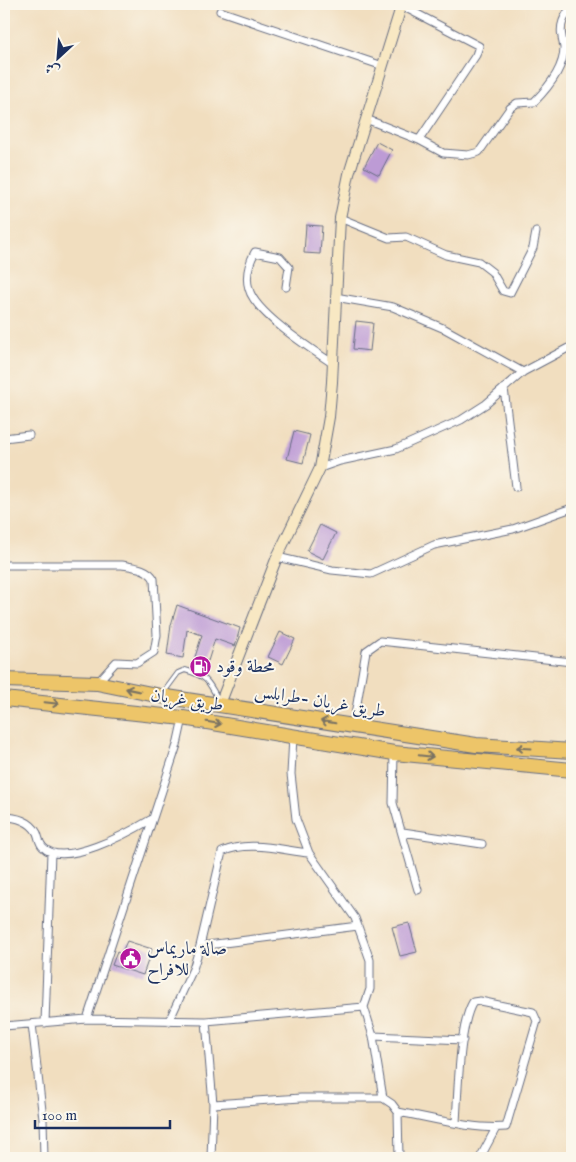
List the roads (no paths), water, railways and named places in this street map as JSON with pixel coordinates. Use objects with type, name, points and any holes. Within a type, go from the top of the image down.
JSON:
[{"type":"highway","name":"طريق غريان -طرابلس","points":[[4,680],[97,683],[161,696],[476,745],[572,750]]},
{"type":"highway","name":"طريق غريان","points":[[4,699],[183,718],[394,753],[572,770]]},
{"type":"street","points":[[220,704],[277,557],[320,468],[329,417],[340,218],[349,174],[402,5],[479,46],[476,55],[419,140]]},
{"type":"street","points":[[366,119],[419,140],[443,153],[468,155],[480,152],[510,108],[517,103],[534,102],[544,92],[560,66],[564,48],[561,22],[572,5]]},
{"type":"street","points":[[220,11],[383,66]]},
{"type":"street","points":[[340,218],[389,238],[406,237],[446,255],[479,262],[492,272],[501,289],[508,293],[512,292],[516,286],[533,248],[536,232]]},
{"type":"street","points":[[286,288],[289,267],[285,262],[280,258],[255,252],[248,264],[248,289],[255,300],[293,337],[332,363]]},
{"type":"street","points":[[335,297],[393,307],[445,329],[523,372]]},
{"type":"street","points":[[320,468],[340,461],[396,449],[461,420],[486,404],[523,372],[568,348],[572,348]]},
{"type":"street","points":[[504,388],[516,487]]},
{"type":"street","points":[[4,438],[29,435]]},
{"type":"street","points":[[277,557],[332,570],[372,574],[434,545],[513,529],[572,508]]},
{"type":"street","points":[[4,565],[122,566],[136,567],[151,573],[154,579],[157,635],[154,652],[137,663],[116,662],[97,683]]},
{"type":"street","points":[[353,727],[366,651],[380,641],[572,662]]},
{"type":"street","points":[[87,1019],[131,887],[150,820],[177,745],[183,718]]},
{"type":"street","points":[[293,737],[291,774],[292,799],[296,819],[309,853],[348,907],[358,926],[370,960],[370,989],[364,1007],[374,1036],[383,1098]]},
{"type":"street","points":[[394,753],[393,803],[403,832],[418,890]]},
{"type":"street","points":[[4,817],[13,817],[28,823],[37,832],[44,848],[52,852],[72,853],[108,843],[150,820]]},
{"type":"street","points":[[403,832],[482,844]]},
{"type":"street","points":[[169,1021],[193,969],[222,852],[233,847],[244,846],[309,853]]},
{"type":"street","points":[[45,1023],[52,852]]},
{"type":"street","points":[[200,946],[358,926]]},
{"type":"street","points":[[398,1112],[456,1122],[496,1128],[506,1127],[537,1020],[533,1012],[489,1003],[473,1002],[469,1009],[463,1040],[456,1122]]},
{"type":"street","points":[[4,1026],[87,1019],[206,1021],[264,1014],[364,1007]]},
{"type":"street","points":[[206,1021],[213,1104],[211,1158]]},
{"type":"street","points":[[32,1024],[43,1119],[44,1158]]},
{"type":"street","points":[[374,1036],[463,1040]]},
{"type":"street","points":[[213,1104],[301,1098],[383,1098],[392,1104],[398,1112],[399,1158]]},
{"type":"street","points":[[480,1158],[496,1128]]},
{"type":"lane","points":[[161,696],[178,673],[185,670],[200,674],[208,681],[220,704]]},
{"type":"place","name":"محطة وقود","points":[[200,667]]},
{"type":"place","name":"صالة ماريماس للافراح","points":[[131,959]]}]
